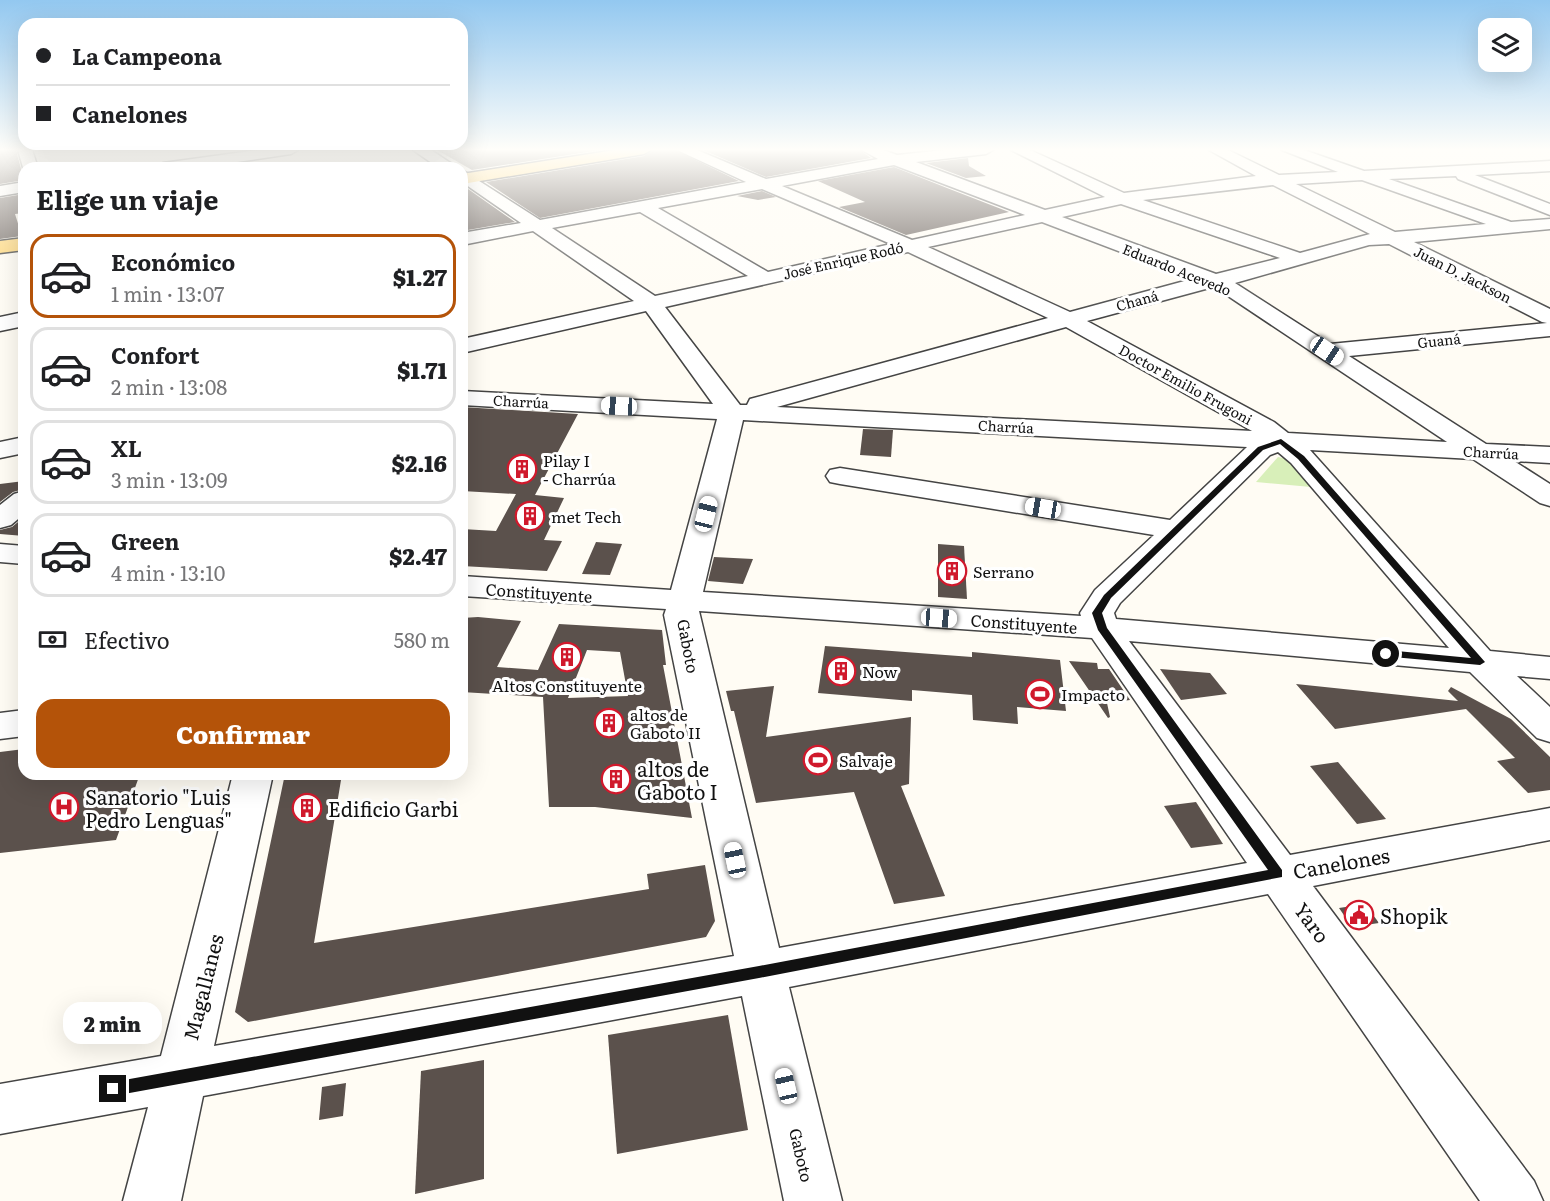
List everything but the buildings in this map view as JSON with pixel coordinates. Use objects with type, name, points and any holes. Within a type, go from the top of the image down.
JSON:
[{"type":"main road","points":[[0,250],[18,247]]},
{"type":"street","points":[[506,206],[651,303],[732,412]]},
{"type":"street","points":[[468,238],[642,206]]},
{"type":"street","points":[[642,206],[765,278]]},
{"type":"street","name":"Doctor Emilio Frugoni","points":[[815,206],[908,245],[1068,319],[1265,428],[1301,458],[1480,662],[1550,729]]},
{"type":"street","name":"Eduardo Acevedo","points":[[1014,206],[1230,288],[1550,497]]},
{"type":"street","name":"José Enrique Rodó","points":[[468,345],[1085,206]]},
{"type":"street","points":[[1145,206],[1300,259]]},
{"type":"street","name":"Juan D. Jackson","points":[[1328,206],[1550,317]]},
{"type":"street","points":[[1452,206],[1514,228]]},
{"type":"street","name":"Chaná","points":[[732,412],[1196,284],[1215,281],[1368,240],[1550,224]]},
{"type":"street","points":[[0,324],[18,321]]},
{"type":"street","name":"Guaná","points":[[1327,351],[1550,329]]},
{"type":"street","name":"Charrúa","points":[[468,398],[1550,455]]},
{"type":"street","name":"Gaboto","points":[[732,412],[681,615],[759,972],[813,1201]]},
{"type":"street","points":[[1102,628],[1097,613],[1107,597],[1179,530],[1260,449],[1281,441]]},
{"type":"street","points":[[0,450],[18,446]]},
{"type":"street","points":[[840,476],[1179,530]]},
{"type":"street","points":[[0,519],[18,505]]},
{"type":"street","points":[[0,554],[18,555]]},
{"type":"street","name":"Constituyente","points":[[468,586],[1102,628],[1550,669]]},
{"type":"street","name":"Yaro","points":[[1102,628],[1514,1201]]},
{"type":"street","points":[[0,726],[18,724]]},
{"type":"street","name":"Magallanes","points":[[152,1201],[252,780]]},
{"type":"street","name":"Canelones","points":[[0,1109],[759,972],[1550,824]]},
{"type":"green space","points":[[1278,457],[1287,459],[1311,487],[1256,482]]},
{"type":"place","name":"Pilay I - Charrúa","points":[[522,469]]},
{"type":"place","name":"met Tech","points":[[530,516]]},
{"type":"place","name":"Serrano","points":[[952,571]]},
{"type":"place","name":"Altos Constituyente","points":[[567,657]]},
{"type":"place","name":"Now","points":[[841,671]]},
{"type":"place","name":"Impacto","points":[[1040,694]]},
{"type":"place","name":"altos de Gaboto II","points":[[609,723]]},
{"type":"place","name":"Salvaje","points":[[818,760]]},
{"type":"place","name":"altos de Gaboto I","points":[[616,779]]},
{"type":"place","name":"Sanatorio \"Luis Pedro Lenguas\"","points":[[64,807]]},
{"type":"place","name":"Edificio Garbi","points":[[307,808]]},
{"type":"place","name":"Shopik","points":[[1359,915]]},
{"type":"route","points":[[113,1089],[759,972],[1277,874],[1102,628],[1097,613],[1107,597],[1179,530],[1260,449],[1281,441],[1301,458],[1480,662],[1386,654]]}]
